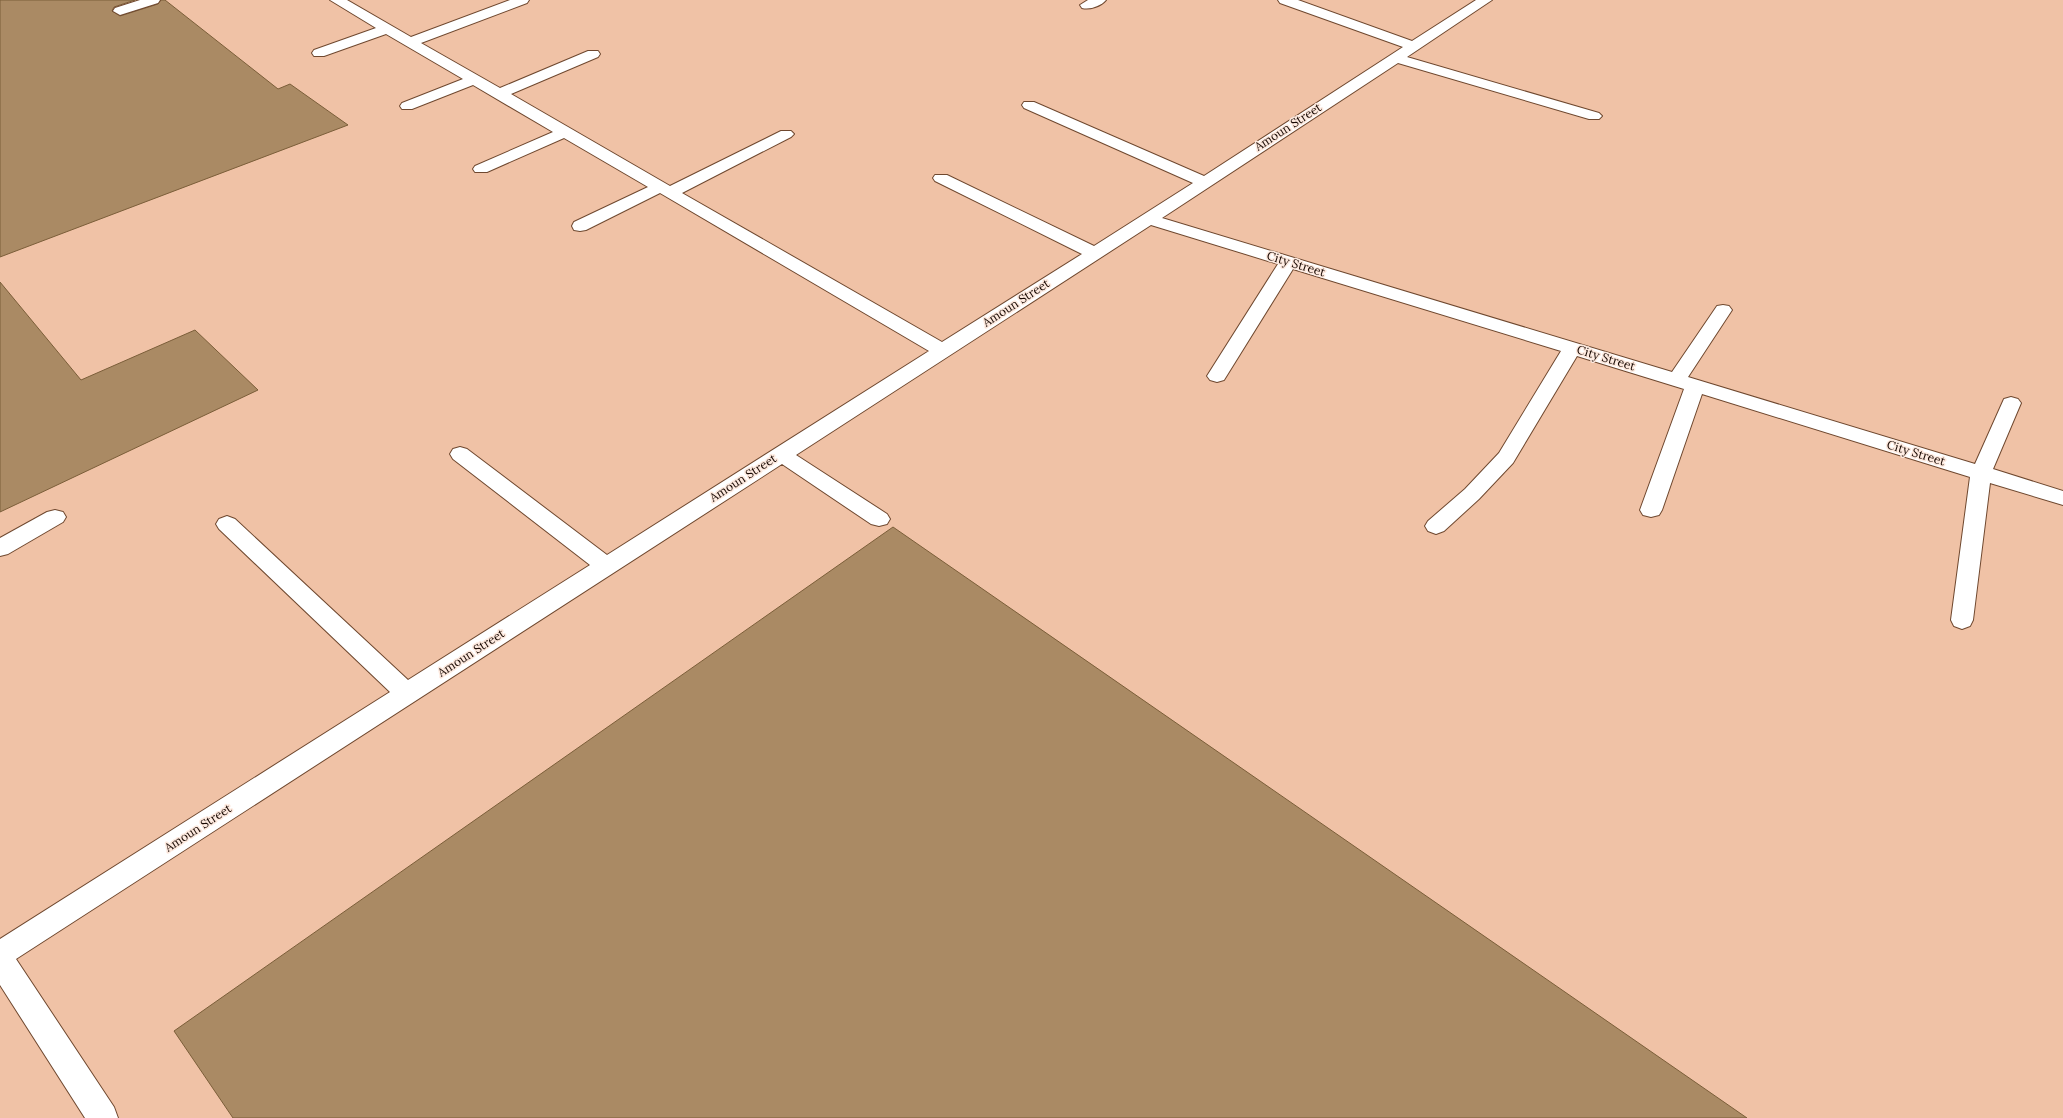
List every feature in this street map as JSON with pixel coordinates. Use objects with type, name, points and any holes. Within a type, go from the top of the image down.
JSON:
[{"type":"lane","points":[[120,11],[153,0]]},
{"type":"lane","points":[[339,0],[386,29],[942,350]]},
{"type":"lane","points":[[410,42],[522,0]]},
{"type":"lane","points":[[1285,0],[1413,46]]},
{"type":"lane","name":"Amoun Street","points":[[0,954],[1149,219],[1485,0]]},
{"type":"lane","points":[[319,54],[386,29]]},
{"type":"lane","points":[[499,94],[593,54]]},
{"type":"lane","points":[[1395,58],[1594,116]]},
{"type":"lane","points":[[407,106],[475,79]]},
{"type":"lane","points":[[1029,105],[1204,182]]},
{"type":"lane","points":[[481,169],[565,132]]},
{"type":"lane","points":[[580,226],[665,190],[786,134]]},
{"type":"lane","points":[[940,178],[1094,253]]},
{"type":"lane","name":"City Street","points":[[1149,219],[2063,498]]},
{"type":"lane","points":[[1217,376],[1288,262]]},
{"type":"lane","points":[[1651,510],[1686,383],[1723,310]]},
{"type":"lane","points":[[1436,526],[1472,494],[1506,458],[1572,348]]},
{"type":"lane","points":[[1962,620],[1981,473],[2011,402]]},
{"type":"lane","points":[[460,454],[606,566]]},
{"type":"lane","points":[[781,454],[879,519]]},
{"type":"lane","points":[[0,548],[55,518]]},
{"type":"lane","points":[[227,524],[406,694]]},
{"type":"lane","points":[[0,960],[103,1118]]},
{"type":"building","points":[[0,0],[135,0],[114,7],[112,11],[120,16],[158,4],[161,0],[165,0],[278,89],[290,84],[348,125],[0,257]]},
{"type":"building","points":[[0,282],[81,380],[195,330],[258,390],[0,512]]},
{"type":"building","points":[[893,527],[1747,1118],[233,1118],[174,1031]]}]
